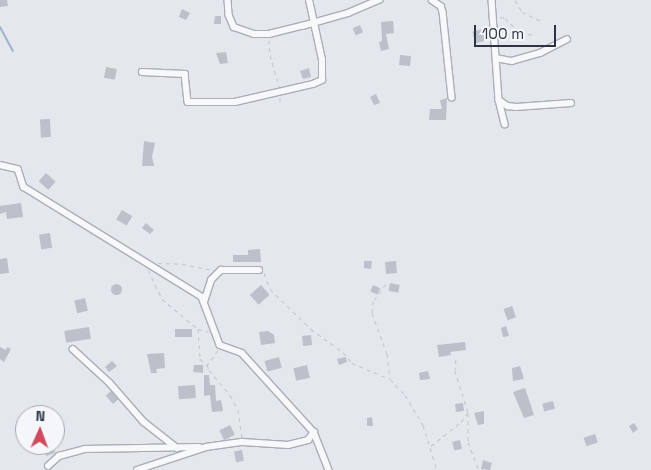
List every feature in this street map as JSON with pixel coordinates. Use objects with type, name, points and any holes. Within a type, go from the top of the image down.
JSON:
[{"type":"street","points":[[228,0],[229,15],[234,27],[254,34],[269,34],[313,23],[348,13],[379,0]]},
{"type":"street","points":[[142,72],[185,74],[188,102],[235,102],[313,84],[322,80],[322,60],[309,0]]},
{"type":"street","points":[[432,0],[441,6],[443,12],[452,98]]},
{"type":"street","points":[[492,0],[499,100],[505,124]]},
{"type":"street","points":[[496,58],[512,61],[540,53],[567,40]]},
{"type":"street","points":[[499,100],[508,106],[516,107],[571,103]]},
{"type":"street","points":[[0,165],[18,169],[24,187],[202,297],[220,344],[242,353],[314,432],[329,470]]},
{"type":"street","points":[[204,302],[211,280],[221,270],[259,270]]},
{"type":"street","points":[[73,349],[110,383],[144,422],[177,448]]},
{"type":"street","points":[[48,466],[59,456],[85,449],[206,447],[243,442],[288,445],[308,440],[314,432]]},
{"type":"street","points":[[137,470],[206,447]]},
{"type":"path","points":[[516,0],[522,12],[543,22]]},
{"type":"path","points":[[492,15],[505,18],[520,34],[535,35]]},
{"type":"path","points":[[269,34],[270,55],[279,80],[280,104]]},
{"type":"path","points":[[143,260],[156,291],[162,299],[198,329],[216,334]]},
{"type":"path","points":[[156,263],[221,270]]},
{"type":"path","points":[[259,270],[266,274],[270,289],[311,328],[343,352],[352,363],[390,379],[405,395],[422,425],[437,470]]},
{"type":"path","points":[[386,284],[373,301],[372,313],[387,354],[390,379]]},
{"type":"path","points":[[198,329],[200,359],[207,365],[230,395],[238,410],[243,442]]},
{"type":"path","points":[[207,365],[220,344]]},
{"type":"path","points":[[456,358],[455,371],[468,412],[468,442],[479,470]]},
{"type":"path","points":[[430,447],[461,422],[468,412]]},
{"type":"building","points":[[0,0],[7,0],[8,6],[0,7]]},
{"type":"building","points":[[182,9],[190,13],[186,20],[179,17]]},
{"type":"building","points":[[215,16],[221,16],[221,24],[214,24]]},
{"type":"building","points":[[393,21],[394,33],[386,34],[389,49],[381,51],[379,42],[382,41],[381,22]]},
{"type":"building","points":[[360,25],[363,32],[356,35],[353,28]]},
{"type":"building","points":[[487,28],[490,40],[475,43],[472,32]]},
{"type":"building","points":[[226,52],[228,63],[220,64],[216,53]]},
{"type":"building","points":[[400,55],[411,56],[410,66],[399,65]]},
{"type":"building","points":[[106,67],[117,69],[115,80],[104,78]]},
{"type":"building","points":[[309,68],[311,77],[303,79],[300,71]]},
{"type":"building","points":[[376,94],[380,103],[374,105],[370,97]]},
{"type":"building","points":[[447,98],[446,120],[429,120],[430,109],[442,109],[440,100]]},
{"type":"building","points":[[50,119],[51,137],[41,137],[40,120]]},
{"type":"building","points":[[144,141],[155,143],[152,157],[154,166],[142,166]]},
{"type":"building","points":[[46,173],[56,182],[48,190],[39,181]]},
{"type":"building","points":[[21,203],[23,217],[7,219],[6,212],[0,214],[0,206]]},
{"type":"building","points":[[122,210],[132,216],[127,226],[116,219]]},
{"type":"building","points":[[146,223],[154,230],[150,234],[142,228]]},
{"type":"building","points":[[50,233],[52,248],[41,249],[39,235]]},
{"type":"building","points":[[260,249],[261,262],[233,262],[233,255],[248,255],[248,250]]},
{"type":"building","points":[[7,258],[9,273],[0,274],[0,259]]},
{"type":"building","points":[[364,261],[372,261],[371,269],[364,268]]},
{"type":"building","points":[[396,261],[397,273],[386,274],[385,262]]},
{"type":"building","points":[[390,283],[400,285],[398,293],[388,291]]},
{"type":"building","points":[[114,284],[118,284],[121,289],[120,293],[114,294],[111,291],[111,287]]},
{"type":"building","points":[[261,285],[270,295],[259,305],[250,295]]},
{"type":"building","points":[[373,285],[380,288],[378,295],[370,291]]},
{"type":"building","points":[[85,298],[88,311],[77,313],[74,300]]},
{"type":"building","points":[[512,306],[516,317],[508,320],[504,309]]},
{"type":"building","points":[[506,326],[509,336],[503,337],[501,328]]},
{"type":"building","points":[[89,327],[91,339],[66,343],[64,331]]},
{"type":"building","points":[[175,329],[192,329],[192,337],[175,337]]},
{"type":"building","points":[[268,331],[274,335],[275,343],[261,345],[259,332]]},
{"type":"building","points":[[311,335],[312,345],[303,346],[302,336]]},
{"type":"building","points":[[465,342],[466,350],[450,352],[451,355],[439,357],[437,345]]},
{"type":"building","points":[[0,347],[6,350],[7,347],[11,349],[4,362],[0,359]]},
{"type":"building","points":[[164,353],[165,368],[156,369],[157,373],[151,373],[147,354]]},
{"type":"building","points":[[279,357],[282,368],[267,372],[265,361]]},
{"type":"building","points":[[346,357],[347,362],[339,365],[337,359]]},
{"type":"building","points":[[112,361],[117,366],[109,372],[105,367]]},
{"type":"building","points":[[194,365],[203,365],[203,373],[193,372]]},
{"type":"building","points":[[307,365],[310,378],[296,381],[293,368]]},
{"type":"building","points":[[520,366],[524,379],[513,381],[512,368]]},
{"type":"building","points":[[428,371],[430,379],[420,380],[419,373]]},
{"type":"building","points":[[204,375],[209,375],[210,385],[215,385],[216,401],[221,400],[223,411],[212,412],[210,395],[204,396]]},
{"type":"building","points":[[195,385],[196,398],[179,399],[178,386]]},
{"type":"building","points":[[525,388],[534,415],[524,418],[513,392]]},
{"type":"building","points":[[111,391],[118,399],[113,404],[106,396]]},
{"type":"building","points":[[553,401],[555,409],[544,411],[542,404]]},
{"type":"building","points":[[463,403],[464,411],[456,412],[455,404]]},
{"type":"building","points":[[484,411],[484,424],[478,425],[474,413]]},
{"type":"building","points":[[372,417],[373,426],[367,426],[367,418]]},
{"type":"building","points":[[634,423],[638,429],[633,433],[629,426]]},
{"type":"building","points":[[230,425],[235,435],[224,440],[219,430]]},
{"type":"building","points":[[595,434],[598,443],[586,446],[584,438]]},
{"type":"building","points":[[460,440],[462,449],[454,451],[452,442]]},
{"type":"building","points":[[242,450],[244,461],[236,462],[234,451]]},
{"type":"building","points":[[483,460],[492,463],[490,470],[481,469]]},
{"type":"waterway","points":[[0,27],[13,51]]}]
